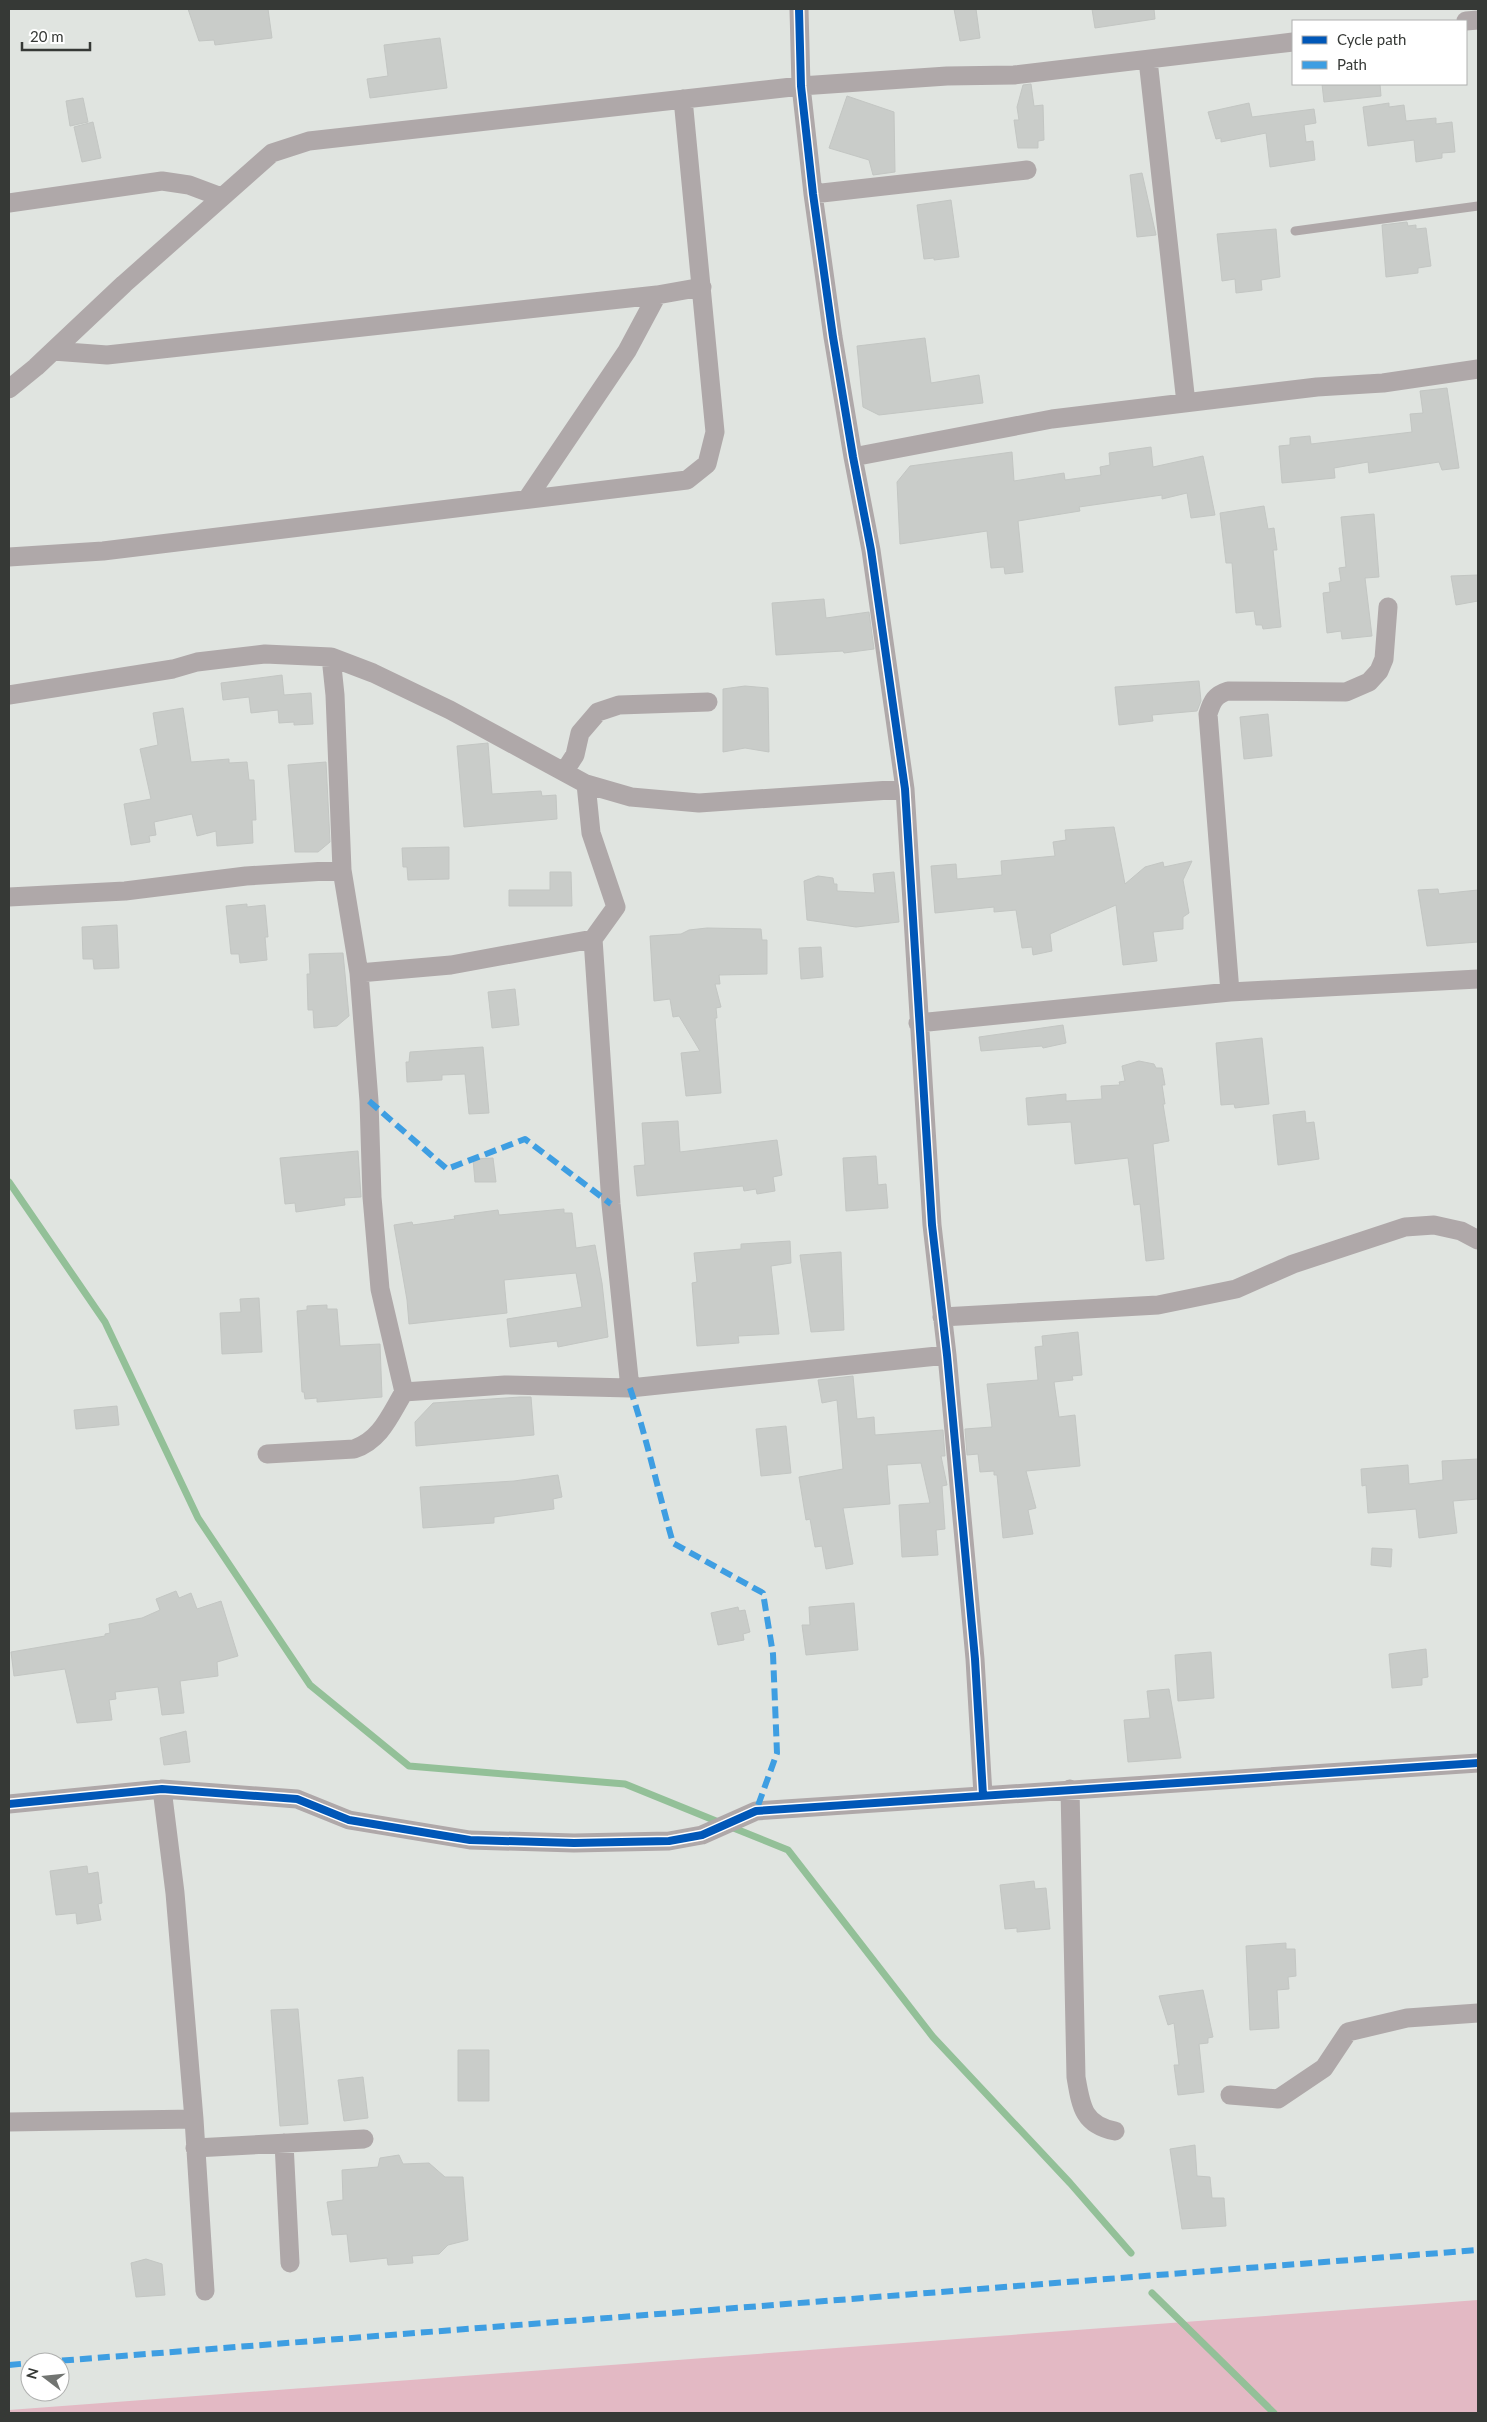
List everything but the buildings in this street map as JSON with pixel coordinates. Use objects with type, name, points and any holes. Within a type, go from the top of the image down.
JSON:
[{"type":"street","points":[[799,9],[801,86],[813,194],[833,338],[853,458],[872,550],[905,789],[932,1225],[947,1355],[975,1659],[983,1794]]},
{"type":"street","points":[[9,389],[272,153],[309,141],[801,86],[947,76],[1014,75],[1292,42]]},
{"type":"street","points":[[1148,60],[1186,403]]},
{"type":"street","points":[[9,557],[103,551],[687,480],[707,464],[715,432],[683,99]]},
{"type":"street","points":[[813,194],[1027,170]]},
{"type":"street","points":[[9,203],[162,181],[189,186],[222,197]]},
{"type":"street","points":[[53,351],[107,355],[657,295],[702,287]]},
{"type":"street","points":[[527,499],[627,351],[657,295]]},
{"type":"street","points":[[853,458],[1052,419],[1317,387],[1383,383],[1478,369]]},
{"type":"street","points":[[1230,992],[1208,714],[1211,703],[1218,694],[1228,691],[1346,692],[1369,682],[1379,671],[1384,659],[1388,607]]},
{"type":"street","points":[[9,695],[173,669],[196,662],[265,654],[331,657],[373,673],[450,710],[586,784],[631,797],[699,803],[905,789]]},
{"type":"street","points":[[267,1454],[354,1449],[368,1444],[377,1436],[404,1392],[380,1289],[372,1197],[369,1100],[359,973],[342,870],[336,694],[331,657]]},
{"type":"street","points":[[564,772],[575,755],[580,733],[598,712],[619,705],[708,702]]},
{"type":"street","points":[[586,784],[591,833],[616,907],[593,939],[611,1204],[630,1388]]},
{"type":"street","points":[[9,897],[125,891],[246,876],[342,870]]},
{"type":"street","points":[[359,973],[450,965],[593,939]]},
{"type":"street","points":[[918,1023],[1230,992],[1478,979]]},
{"type":"street","points":[[942,1317],[1158,1305],[1236,1289],[1293,1264],[1405,1226],[1434,1225],[1461,1231],[1478,1240]]},
{"type":"street","points":[[404,1392],[504,1385],[630,1388],[947,1355]]},
{"type":"street","points":[[9,1804],[162,1789],[297,1799],[350,1820],[470,1840],[633,1843],[669,1841],[702,1835],[756,1811],[983,1794],[1478,1764]]},
{"type":"street","points":[[162,1789],[175,1893],[194,2119],[205,2291]]},
{"type":"street","points":[[1070,1789],[1076,2077],[1081,2106],[1089,2119],[1100,2128],[1115,2131]]},
{"type":"street","points":[[1230,2096],[1278,2100],[1324,2068],[1348,2032],[1407,2018],[1478,2013]]},
{"type":"street","points":[[9,2122],[194,2119]]},
{"type":"street","points":[[196,2148],[364,2139]]},
{"type":"street","points":[[284,2144],[290,2263]]},
{"type":"lane","points":[[1295,231],[1478,206]]},
{"type":"shaded area","points":[[1478,2300],[1478,2413],[9,2413],[9,2410]]},
{"type":"waterway","points":[[9,1182],[105,1322],[198,1518],[310,1685],[409,1766],[625,1784],[721,1823]]},
{"type":"waterway","points":[[731,1827],[788,1850],[933,2037],[1070,2183],[1131,2253]]},
{"type":"waterway","points":[[1152,2293],[1274,2413]]},
{"type":"marked path","points":[[369,1101],[447,1169],[525,1139],[611,1204]]},
{"type":"marked path","points":[[630,1388],[673,1543],[763,1593],[773,1654],[777,1753],[756,1811]]},
{"type":"marked path","points":[[70,2360],[1478,2250]]},
{"type":"marked path","points":[[9,2365],[20,2364]]},
{"type":"cycle path","points":[[799,9],[801,86],[813,194],[833,337],[871,550],[905,789],[932,1225],[947,1355],[975,1659],[983,1795]]},
{"type":"cycle path","points":[[9,1804],[162,1789],[297,1799],[349,1820],[470,1840],[574,1843],[669,1841],[702,1835],[756,1811],[1478,1763]]}]
